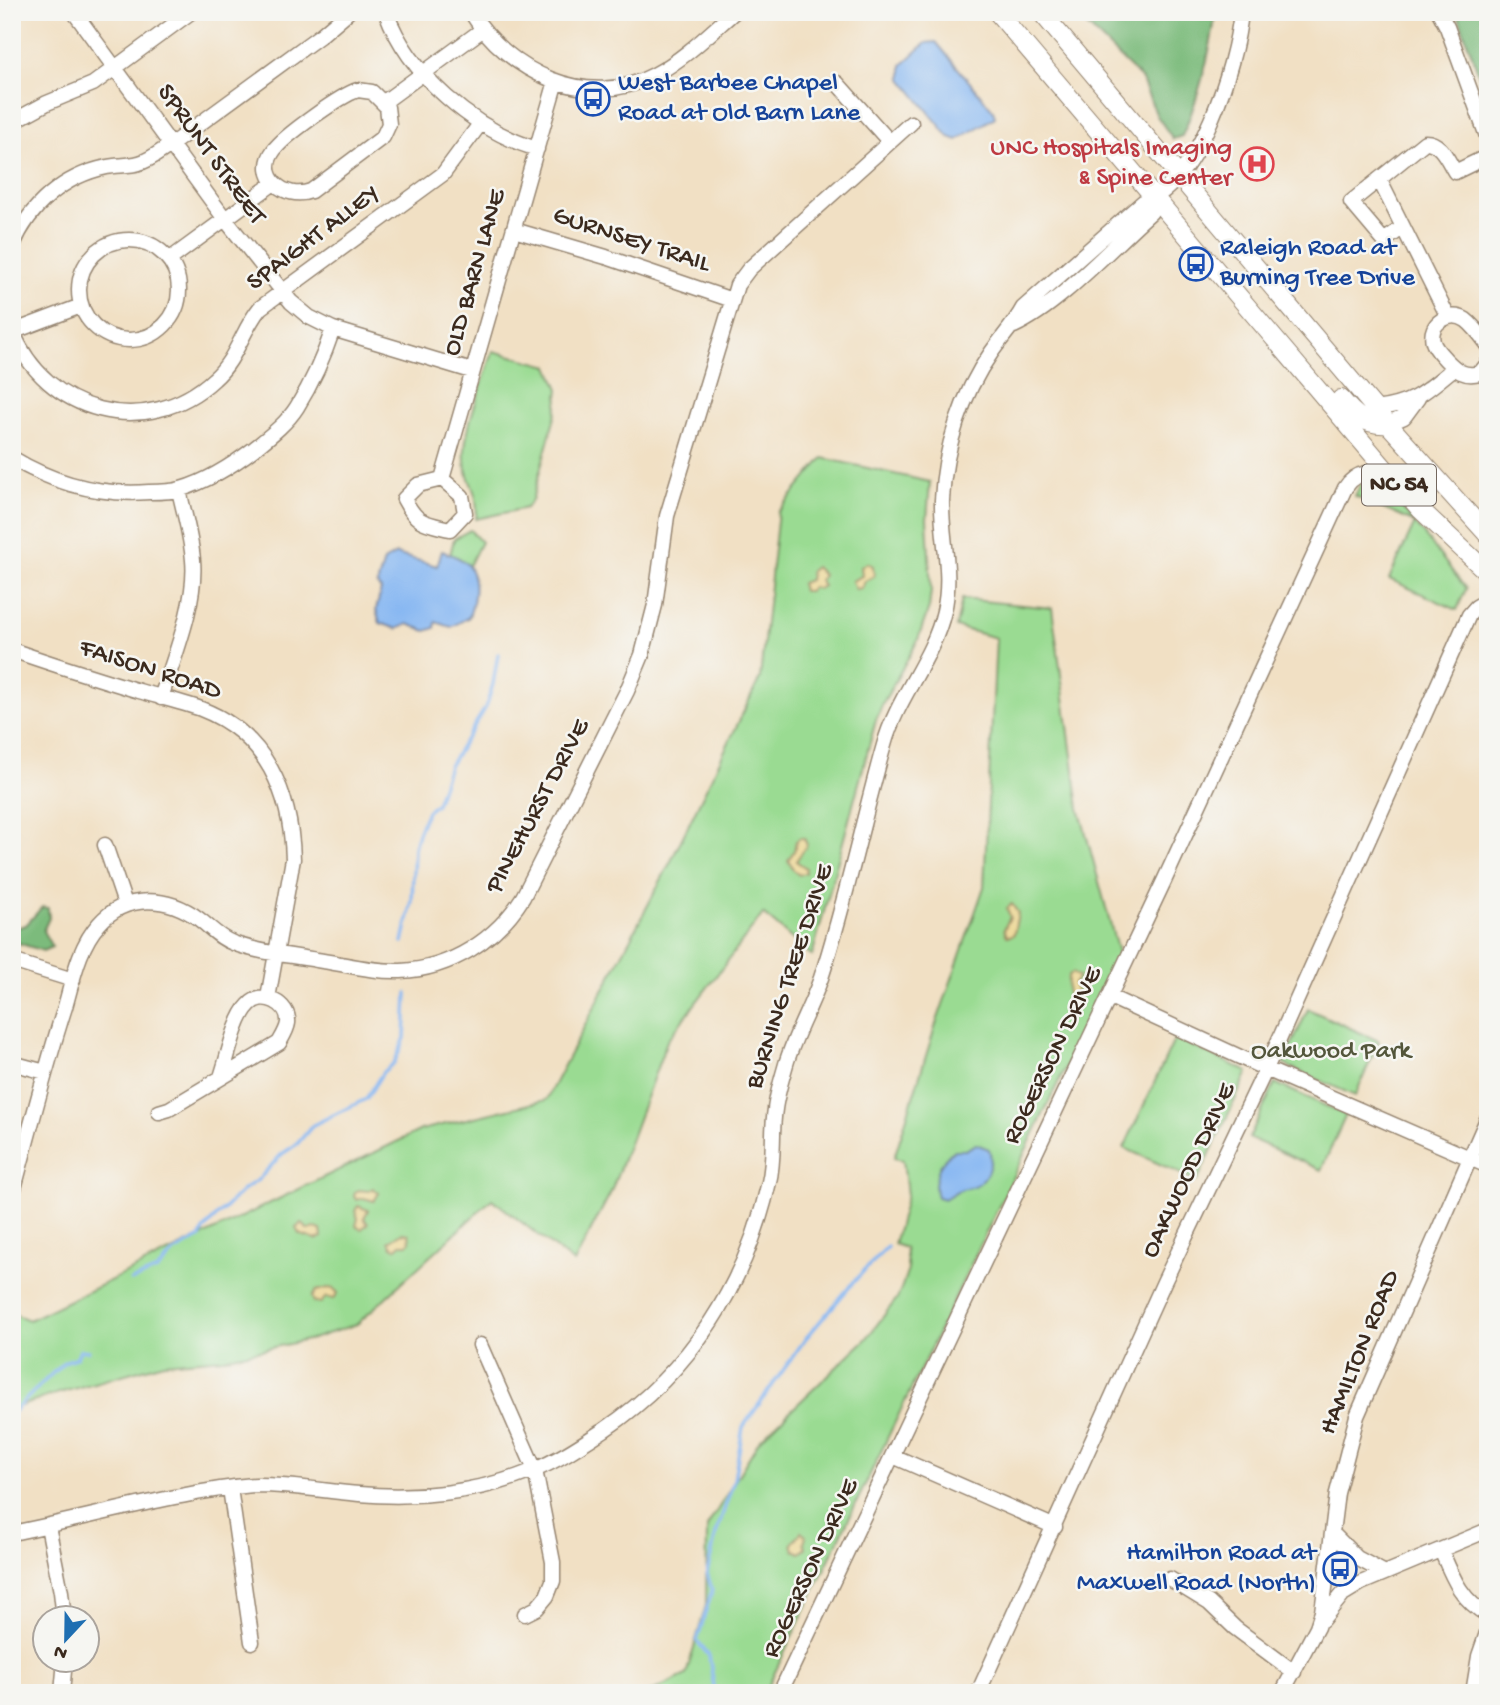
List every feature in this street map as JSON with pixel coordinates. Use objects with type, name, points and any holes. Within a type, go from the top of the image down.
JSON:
[{"type":"main road","name":"NC 54","points":[[997,12],[1392,477],[1421,510],[1488,573]]},
{"type":"main road","name":"NC 54","points":[[1041,12],[1388,424],[1488,535]]},
{"type":"main road","points":[[1317,389],[1333,390],[1353,413],[1362,419],[1376,425],[1388,424]]},
{"type":"street","name":"SPRUNT STREET","points":[[74,12],[281,292],[309,317],[333,329],[472,370]]},
{"type":"street","points":[[12,121],[93,84],[191,12]]},
{"type":"street","points":[[12,247],[20,229],[34,210],[63,184],[88,172],[140,163],[172,144],[321,35],[348,12]]},
{"type":"street","points":[[387,12],[399,40],[424,73],[458,107],[480,124],[537,149]]},
{"type":"street","points":[[471,12],[482,30],[512,60],[536,74],[556,81],[608,88],[628,85],[654,75],[686,53],[734,12]]},
{"type":"street","name":"BURNING TREE DRIVE","points":[[12,1533],[109,1510],[254,1485],[405,1496],[457,1491],[503,1481],[535,1470],[585,1443],[631,1412],[671,1375],[718,1314],[741,1269],[758,1224],[771,1177],[775,1107],[787,1060],[820,980],[894,713],[934,642],[945,608],[949,578],[942,502],[947,459],[973,383],[992,350],[1013,326],[1033,317],[1081,276],[1152,212],[1156,198],[1179,177],[1199,144],[1221,94],[1237,38],[1241,12]]},
{"type":"street","points":[[1439,12],[1488,139]]},
{"type":"street","points":[[384,102],[482,30]]},
{"type":"street","name":"OLD BARN LANE","points":[[442,479],[556,81]]},
{"type":"street","points":[[837,83],[889,141]]},
{"type":"street","points":[[351,92],[372,92],[384,102],[389,112],[389,124],[378,142],[311,191],[289,193],[274,183],[269,167],[272,153],[282,142],[351,92]]},
{"type":"street","name":"PINEHURST DRIVE","points":[[125,905],[142,901],[163,901],[184,909],[219,937],[249,948],[373,969],[415,970],[446,962],[471,949],[501,926],[517,907],[627,691],[642,655],[655,605],[667,516],[737,285],[749,269],[911,123]]},
{"type":"street","name":"SPAIGHT ALLEY","points":[[12,331],[19,348],[39,374],[66,396],[99,410],[150,412],[181,402],[217,377],[236,353],[254,316],[269,300],[443,174],[480,124]]},
{"type":"street","points":[[1403,227],[1384,241],[1351,202],[1425,142],[1433,142],[1440,147],[1455,172],[1488,156]]},
{"type":"street","points":[[1379,179],[1448,317]]},
{"type":"street","points":[[169,260],[274,183]]},
{"type":"street","name":"GURNSEY TRAIL","points":[[514,230],[606,257],[732,300]]},
{"type":"street","points":[[142,240],[157,248],[169,260],[178,279],[178,300],[170,318],[152,334],[133,340],[109,336],[90,322],[81,306],[78,290],[83,268],[92,255],[104,246],[118,241],[142,240]]},
{"type":"street","points":[[12,331],[81,306]]},
{"type":"street","points":[[1485,372],[1467,375],[1454,368],[1437,349],[1432,339],[1434,329],[1438,321],[1458,317],[1467,321],[1488,345]]},
{"type":"street","points":[[12,458],[39,473],[83,489],[131,494],[179,490],[223,471],[281,426],[297,408],[318,367],[333,329]]},
{"type":"street","points":[[1388,424],[1404,417],[1419,397],[1454,368]]},
{"type":"street","points":[[1376,409],[1419,397]]},
{"type":"street","name":"ROGERSON DRIVE","points":[[780,1693],[1110,996],[1345,488],[1360,475],[1374,472],[1392,477]]},
{"type":"street","points":[[161,698],[186,615],[193,579],[192,552],[179,490]]},
{"type":"street","name":"OAKWOOD DRIVE","points":[[978,1693],[1164,1282],[1266,1069],[1469,615],[1488,600]]},
{"type":"street","name":"FAISON ROAD","points":[[12,650],[201,710],[239,732],[262,754],[275,773],[290,822],[293,859],[268,998]]},
{"type":"street","points":[[12,1196],[45,1072],[73,981],[90,937],[99,923],[125,905],[106,845]]},
{"type":"street","points":[[12,961],[73,981]]},
{"type":"street","points":[[1110,996],[1266,1069],[1488,1166]]},
{"type":"street","points":[[159,1112],[169,1109],[278,1043],[288,1024],[287,1014],[279,1003],[268,998],[258,998],[249,1004],[242,1015],[221,1077]]},
{"type":"street","points":[[12,1063],[45,1072]]},
{"type":"street","name":"HAMILTON ROAD","points":[[1282,1693],[1317,1627],[1324,1602],[1338,1493],[1357,1416],[1488,1117]]},
{"type":"street","points":[[480,1345],[535,1470],[553,1562],[553,1581],[547,1597],[537,1608],[525,1614]]},
{"type":"street","points":[[892,1456],[1055,1527]]},
{"type":"street","points":[[230,1488],[252,1642]]},
{"type":"street","points":[[48,1526],[62,1604]]},
{"type":"street","points":[[1317,1627],[1343,1594],[1383,1572],[1488,1530]]},
{"type":"street","points":[[1332,1534],[1357,1558],[1383,1572]]},
{"type":"street","points":[[1441,1550],[1456,1584],[1465,1597],[1488,1615]]},
{"type":"street","points":[[1170,1579],[1209,1603],[1244,1635],[1294,1672]]},
{"type":"street","points":[[1473,1693],[1479,1656],[1488,1630]]},
{"type":"street","points":[[62,1693],[64,1674]]},
{"type":"green space","points":[[1073,12],[1216,12],[1203,75],[1182,136],[1173,139],[1157,116],[1141,78]]},
{"type":"green space","points":[[1457,12],[1488,12],[1488,98],[1485,92]]},
{"type":"green space","points":[[493,351],[549,366],[559,389],[556,413],[532,500],[526,508],[476,519],[475,494],[466,469],[465,449],[470,421]]},
{"type":"green space","points":[[823,458],[930,482],[927,519],[931,591],[929,608],[917,642],[876,720],[812,956],[763,914],[667,1041],[611,1192],[574,1263],[492,1199],[357,1324],[312,1339],[223,1358],[164,1363],[12,1409],[12,1313],[29,1320],[421,1130],[546,1100],[671,861],[760,678],[778,512]]},
{"type":"green space","points":[[1368,469],[1415,523],[1355,496]]},
{"type":"green space","points":[[1415,523],[1466,589],[1457,610],[1389,579]]},
{"type":"green space","points":[[470,530],[481,542],[469,566],[450,555],[454,539]]},
{"type":"green space","points":[[962,599],[1052,608],[1079,808],[1119,956],[765,1693],[648,1693],[686,1675],[706,1605],[707,1527],[759,1441],[866,1339],[898,1297],[908,1270],[905,1248],[894,1244],[907,1195],[903,1160],[894,1158],[935,1027],[984,887],[996,638],[956,627]]},
{"type":"green space","points":[[42,907],[48,908],[49,918],[43,931],[52,947],[43,951],[12,941],[12,929],[26,925]]},
{"type":"green space","name":"Oakwood Park","points":[[1308,1009],[1379,1041],[1355,1096],[1283,1064]]},
{"type":"green space","points":[[1175,1038],[1248,1072],[1197,1181],[1124,1148]]},
{"type":"green space","points":[[1275,1083],[1346,1115],[1321,1170],[1249,1138]]},
{"type":"sand","points":[[867,563],[873,566],[874,576],[865,581],[862,588],[855,589],[852,581],[862,576],[861,567]]},
{"type":"sand","points":[[815,567],[823,575],[820,580],[823,586],[803,591],[801,583],[809,580],[810,571]]},
{"type":"sand","points":[[800,838],[804,838],[807,845],[796,861],[806,868],[805,873],[799,875],[788,860]]},
{"type":"sand","points":[[1012,904],[1018,913],[1014,934],[1007,936],[1004,929],[1010,917],[1007,908]]},
{"type":"sand","points":[[1072,973],[1079,977],[1074,984],[1078,997],[1073,1002],[1067,998],[1068,976]]},
{"type":"sand","points":[[373,1188],[379,1193],[374,1201],[364,1198],[357,1200],[354,1197],[359,1190],[368,1191]]},
{"type":"sand","points":[[358,1206],[368,1210],[364,1218],[368,1224],[361,1229],[356,1226],[358,1218],[355,1211]]},
{"type":"sand","points":[[302,1223],[308,1230],[321,1230],[322,1237],[316,1240],[299,1234],[296,1228]]},
{"type":"sand","points":[[402,1233],[409,1234],[410,1242],[397,1248],[392,1247],[389,1241]]},
{"type":"sand","points":[[328,1288],[338,1293],[334,1299],[326,1297],[321,1303],[314,1302],[312,1297],[316,1291]]},
{"type":"sand","points":[[801,1532],[806,1536],[806,1548],[800,1553],[794,1550],[792,1544]]},
{"type":"water","points":[[936,42],[993,110],[995,117],[957,140],[949,137],[902,79],[902,65],[926,43]]},
{"type":"water","points":[[442,551],[462,560],[472,572],[475,587],[469,617],[451,627],[436,622],[435,628],[426,631],[408,624],[397,629],[380,623],[376,610],[381,590],[377,585],[384,561],[396,554],[437,566]]},
{"type":"water","points":[[976,1144],[989,1149],[990,1161],[985,1177],[976,1185],[944,1199],[937,1197],[936,1177],[945,1159],[955,1150],[965,1150]]},
{"type":"waterway","points":[[403,942],[412,901],[414,848],[418,833],[427,811],[436,804],[449,766],[486,707],[498,654]]},
{"type":"waterway","points":[[131,1281],[157,1270],[174,1252],[199,1238],[208,1225],[242,1191],[259,1179],[282,1154],[297,1144],[313,1125],[366,1099],[383,1072],[394,1063],[405,1038],[407,993]]},
{"type":"waterway","points":[[715,1693],[709,1656],[697,1641],[712,1590],[707,1573],[716,1534],[734,1480],[743,1427],[806,1338],[887,1247]]},
{"type":"waterway","points":[[12,1413],[64,1362],[77,1357],[80,1350],[88,1351]]},
{"type":"place","name":"West Barbee Chapel Road at Old Barn Lane","points":[[593,99]]},
{"type":"place","name":"UNC Hospitals Imaging & Spine Center","points":[[1257,164]]},
{"type":"place","name":"Raleigh Road at Burning Tree Drive","points":[[1196,264]]},
{"type":"place","name":"Hamilton Road at Maxwell Road (North)","points":[[1340,1569]]}]
